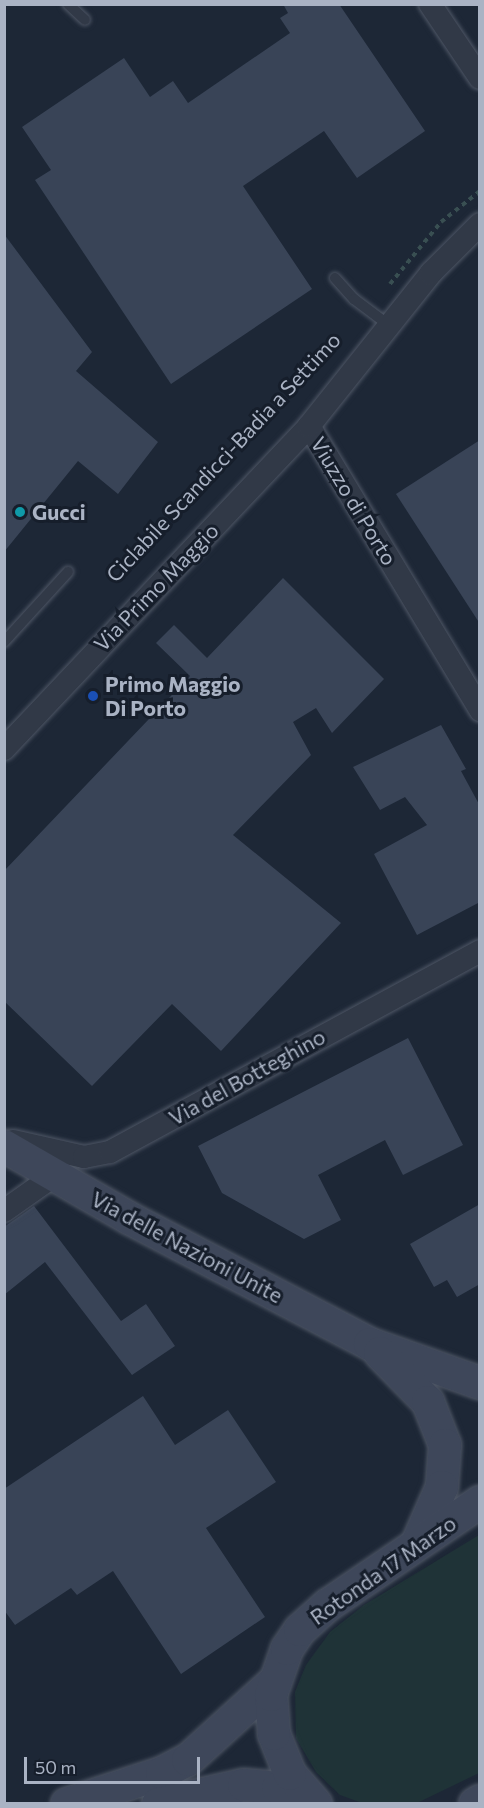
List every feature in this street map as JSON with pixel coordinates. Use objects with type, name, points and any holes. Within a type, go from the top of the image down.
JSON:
[{"type":"main road","name":"Via delle Nazioni Unite","points":[[4,1146],[370,1344],[480,1383]]},
{"type":"main road","name":"Via delle Nazioni Unite","points":[[370,1344],[428,1402],[444,1442],[442,1487],[416,1546]]},
{"type":"main road","name":"Rotonda 17 Marzo","points":[[312,1800],[284,1765],[274,1734],[270,1703],[273,1683],[292,1640],[314,1616],[480,1502]]},
{"type":"main road","points":[[68,1803],[162,1773],[188,1760],[273,1683]]},
{"type":"main road","points":[[158,1803],[244,1785],[278,1788],[312,1800]]},
{"type":"main road","points":[[475,1803],[480,1801]]},
{"type":"street","points":[[430,4],[480,78]]},
{"type":"street","name":"Viuzzo di Porto","points":[[480,224],[381,320],[309,426],[480,710]]},
{"type":"street","name":"Via Primo Maggio","points":[[4,749],[309,426]]},
{"type":"street","name":"Via del Botteghino","points":[[4,1138],[77,1156],[110,1152],[480,951]]},
{"type":"street","points":[[4,1211],[55,1175]]},
{"type":"lane","points":[[68,4],[85,20]]},
{"type":"lane","points":[[336,278],[381,320]]},
{"type":"lane","points":[[4,642],[68,572]]},
{"type":"path","points":[[381,320],[421,243],[480,191]]},
{"type":"green space","points":[[479,1535],[479,1773],[417,1803],[362,1803],[340,1795],[316,1772],[296,1738],[295,1692],[306,1665],[330,1632],[364,1605]]},
{"type":"building","points":[[283,4],[339,4],[425,131],[357,178],[324,131],[243,186],[312,289],[171,384],[35,180],[51,170],[22,127],[124,58],[150,97],[173,81],[188,103],[290,33],[280,18],[288,13]]},
{"type":"building","points":[[4,234],[92,352],[76,371],[158,442],[118,494],[78,461],[4,552]]},
{"type":"building","points":[[480,440],[480,624],[396,494]]},
{"type":"building","points":[[283,578],[384,679],[332,733],[316,708],[293,722],[311,755],[233,835],[341,923],[221,1051],[172,1004],[92,1086],[4,1001],[4,871],[190,676],[156,643],[174,625],[207,658]]},
{"type":"building","points":[[441,725],[466,769],[461,771],[480,806],[480,902],[417,935],[374,854],[427,825],[405,797],[380,810],[353,767]]},
{"type":"building","points":[[408,1038],[463,1145],[403,1175],[385,1140],[318,1175],[341,1220],[304,1239],[222,1193],[198,1146]]},
{"type":"building","points":[[480,1204],[480,1284],[457,1297],[447,1280],[434,1287],[410,1244]]},
{"type":"building","points":[[34,1206],[121,1321],[146,1304],[175,1346],[132,1375],[45,1262],[4,1295],[4,1227]]},
{"type":"building","points":[[143,1396],[175,1445],[228,1410],[276,1482],[206,1528],[265,1617],[181,1674],[113,1571],[77,1595],[71,1588],[15,1625],[4,1610],[4,1489]]},
{"type":"place","name":"Gucci","points":[[20,512]]},
{"type":"place","name":"Primo Maggio Di Porto","points":[[93,696]]}]
